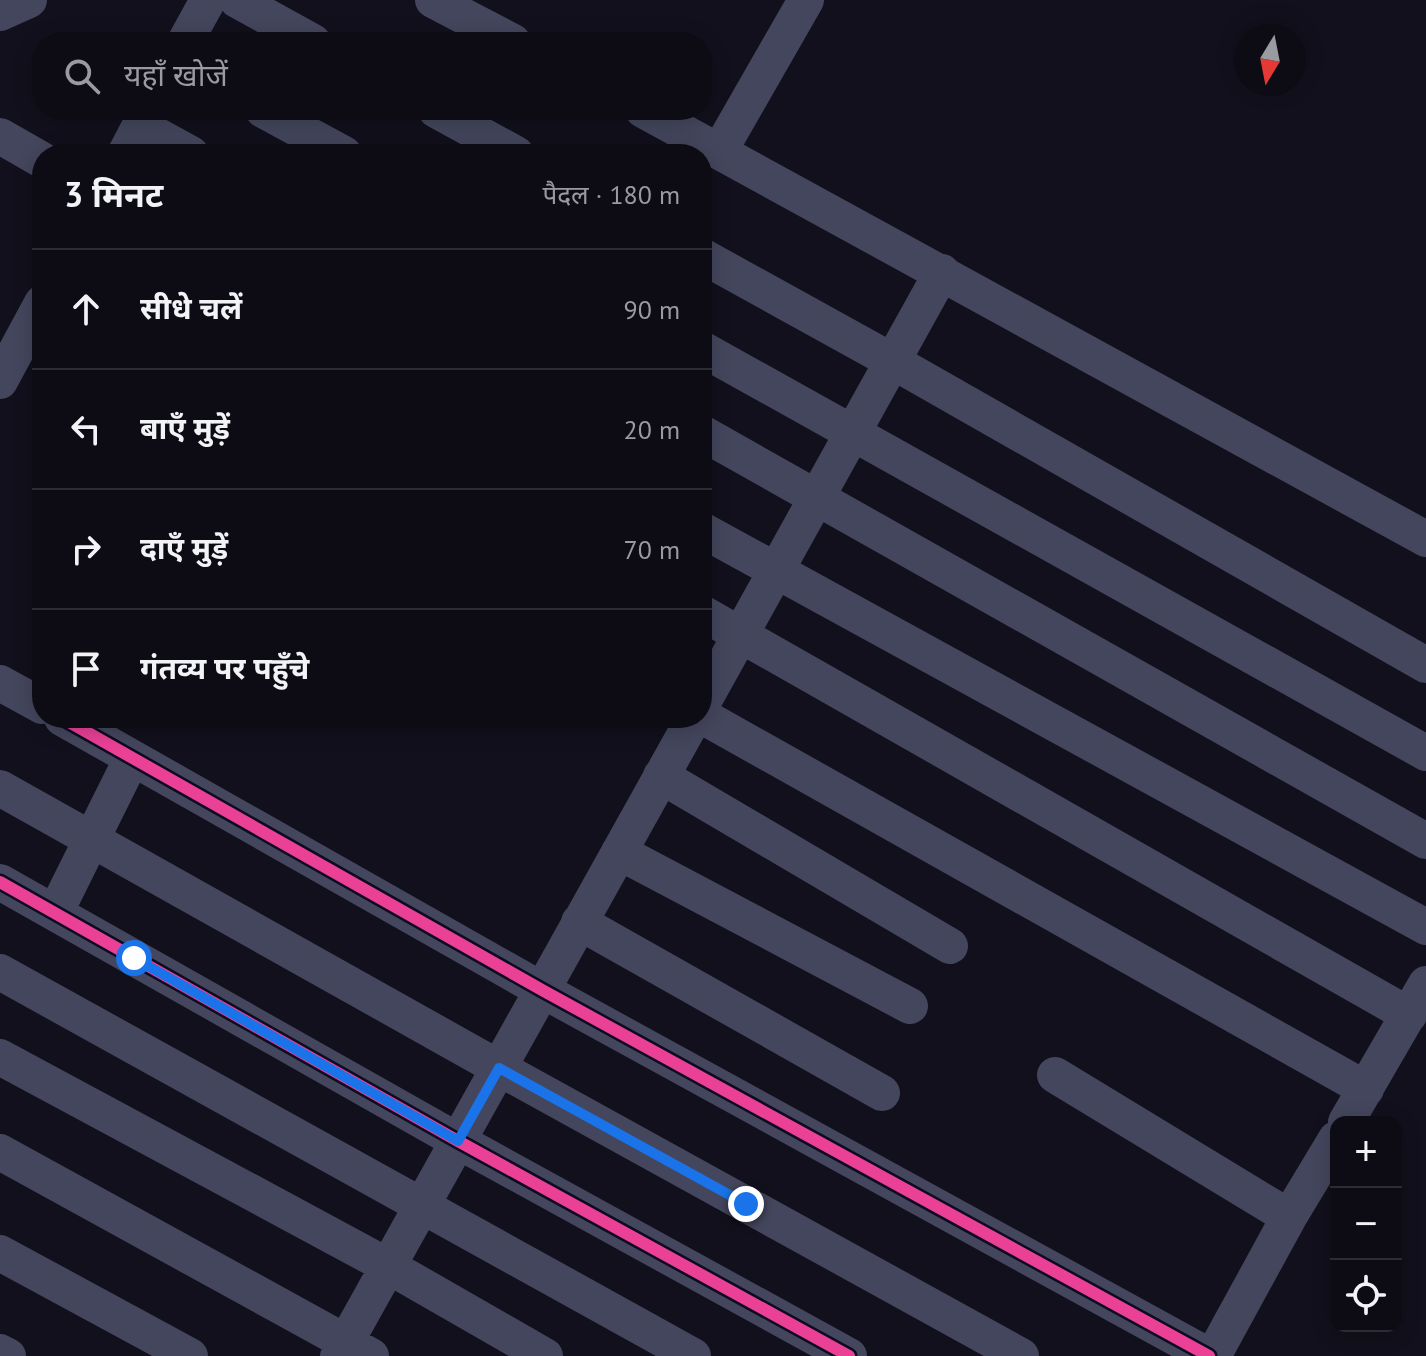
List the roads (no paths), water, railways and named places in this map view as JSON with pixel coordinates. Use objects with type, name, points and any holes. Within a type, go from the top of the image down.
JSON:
[{"type":"street","points":[[0,13],[29,0]]},
{"type":"street","points":[[190,32],[208,0]]},
{"type":"street","points":[[237,0],[295,32]]},
{"type":"street","points":[[433,0],[494,32]]},
{"type":"street","points":[[720,150],[806,0]]},
{"type":"street","points":[[281,120],[326,144]]},
{"type":"street","points":[[454,120],[498,144]]},
{"type":"street","points":[[662,120],[708,144]]},
{"type":"street","points":[[137,130],[168,144]]},
{"type":"street","points":[[0,136],[32,154]]},
{"type":"street","points":[[712,146],[1426,539]]},
{"type":"street","points":[[712,262],[1426,665]]},
{"type":"street","points":[[712,687],[942,272]]},
{"type":"street","points":[[0,381],[32,333]]},
{"type":"street","points":[[712,354],[1426,753]]},
{"type":"street","points":[[712,438],[1426,841]]},
{"type":"street","points":[[712,536],[1426,927]]},
{"type":"street","points":[[712,619],[1418,1000],[1350,1116]]},
{"type":"street","points":[[0,683],[32,701]]},
{"type":"street","points":[[712,722],[1366,1089]]},
{"type":"street","points":[[80,728],[542,990],[1211,1356],[1330,1149]]},
{"type":"street","points":[[0,1152],[351,1351],[388,1266],[688,728]]},
{"type":"street","points":[[55,913],[132,758]]},
{"type":"street","points":[[661,776],[950,946]]},
{"type":"street","points":[[0,788],[1021,1356]]},
{"type":"street","points":[[619,852],[910,1006]]},
{"type":"street","points":[[0,882],[458,1141],[849,1356]]},
{"type":"street","points":[[579,922],[882,1093]]},
{"type":"street","points":[[0,972],[693,1356]]},
{"type":"street","points":[[0,1057],[388,1266],[545,1356]]},
{"type":"street","points":[[1055,1075],[1289,1217]]},
{"type":"street","points":[[0,1253],[190,1356]]},
{"type":"street","points":[[0,1352],[8,1356]]}]
